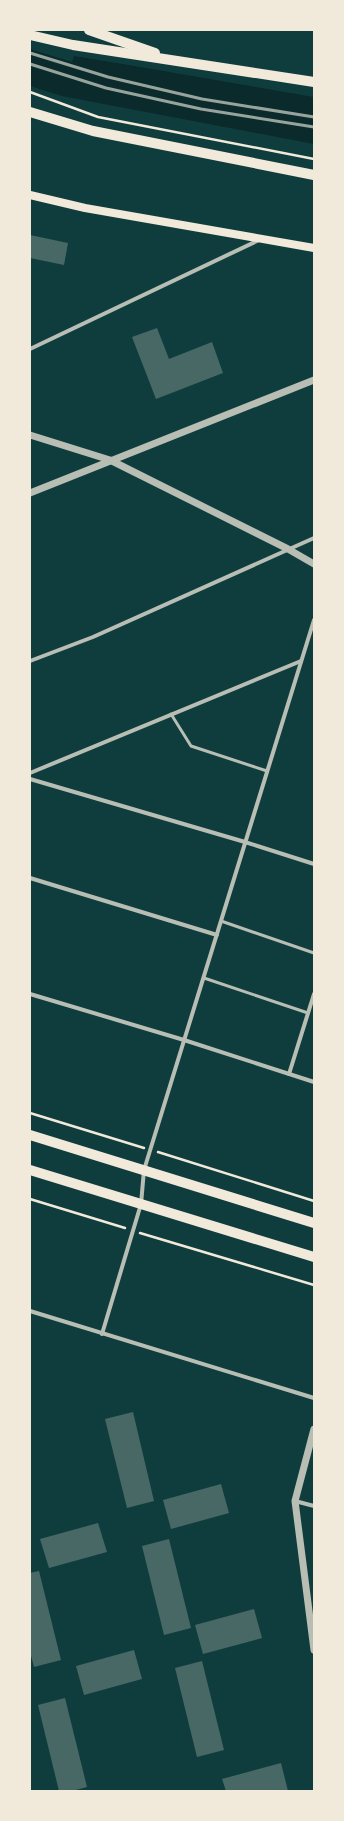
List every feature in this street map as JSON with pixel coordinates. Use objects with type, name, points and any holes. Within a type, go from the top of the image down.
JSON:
[{"type":"main road","points":[[89,30],[180,62]]},
{"type":"main road","points":[[30,35],[73,45],[314,82]]},
{"type":"main road","points":[[30,112],[100,132],[314,175]]},
{"type":"main road","points":[[30,195],[85,208],[314,248]]},
{"type":"main road","points":[[30,1135],[314,1222]]},
{"type":"main road","points":[[30,1170],[314,1257]]},
{"type":"street","points":[[30,349],[262,238]]},
{"type":"street","points":[[30,493],[314,380]]},
{"type":"street","points":[[30,435],[110,460],[288,549],[314,564]]},
{"type":"street","points":[[30,661],[93,637],[314,538]]},
{"type":"street","points":[[102,1334],[141,1204],[144,1170],[314,620]]},
{"type":"street","points":[[30,773],[301,661]]},
{"type":"street","points":[[30,779],[245,842],[314,864]]},
{"type":"street","points":[[30,878],[217,935]]},
{"type":"street","points":[[30,994],[184,1040],[314,1082]]},
{"type":"street","points":[[289,1074],[314,994]]},
{"type":"street","points":[[30,1311],[314,1398]]},
{"type":"street","points":[[314,1429],[295,1500],[312,1616],[314,1650]]},
{"type":"street","points":[[295,1500],[314,1506]]},
{"type":"lane","points":[[171,714],[191,746],[267,771]]},
{"type":"lane","points":[[221,921],[314,953]]},
{"type":"lane","points":[[204,978],[308,1013]]},
{"type":"path","points":[[30,92],[98,117],[314,159]]},
{"type":"path","points":[[30,1113],[314,1201]]},
{"type":"path","points":[[30,1199],[314,1286]]},
{"type":"water","points":[[30,44],[71,55],[314,97],[314,144],[62,96],[30,86]]},
{"type":"pier","points":[[30,42],[72,53],[292,91],[74,56],[72,62],[30,49]]},
{"type":"building","points":[[30,235],[68,243],[64,265],[30,258]]},
{"type":"building","points":[[157,328],[169,359],[212,342],[223,373],[156,399],[132,337]]},
{"type":"building","points":[[133,1412],[154,1501],[127,1508],[105,1419]]},
{"type":"building","points":[[221,1484],[229,1513],[171,1529],[163,1500]]},
{"type":"building","points":[[98,1523],[107,1552],[49,1568],[40,1539]]},
{"type":"building","points":[[169,1539],[191,1628],[164,1635],[142,1546]]},
{"type":"building","points":[[39,1571],[61,1660],[34,1667],[30,1652],[30,1573]]},
{"type":"building","points":[[254,1609],[262,1638],[203,1654],[195,1625]]},
{"type":"building","points":[[134,1650],[142,1679],[84,1695],[76,1666]]},
{"type":"building","points":[[202,1661],[224,1750],[197,1757],[175,1668]]},
{"type":"building","points":[[65,1698],[87,1787],[72,1791],[59,1791],[38,1705]]},
{"type":"building","points":[[281,1763],[288,1791],[226,1791],[222,1779]]},
{"type":"railway","points":[[30,53],[108,77],[202,99],[314,117]]},
{"type":"railway","points":[[30,64],[106,88],[201,109],[314,127]]}]
